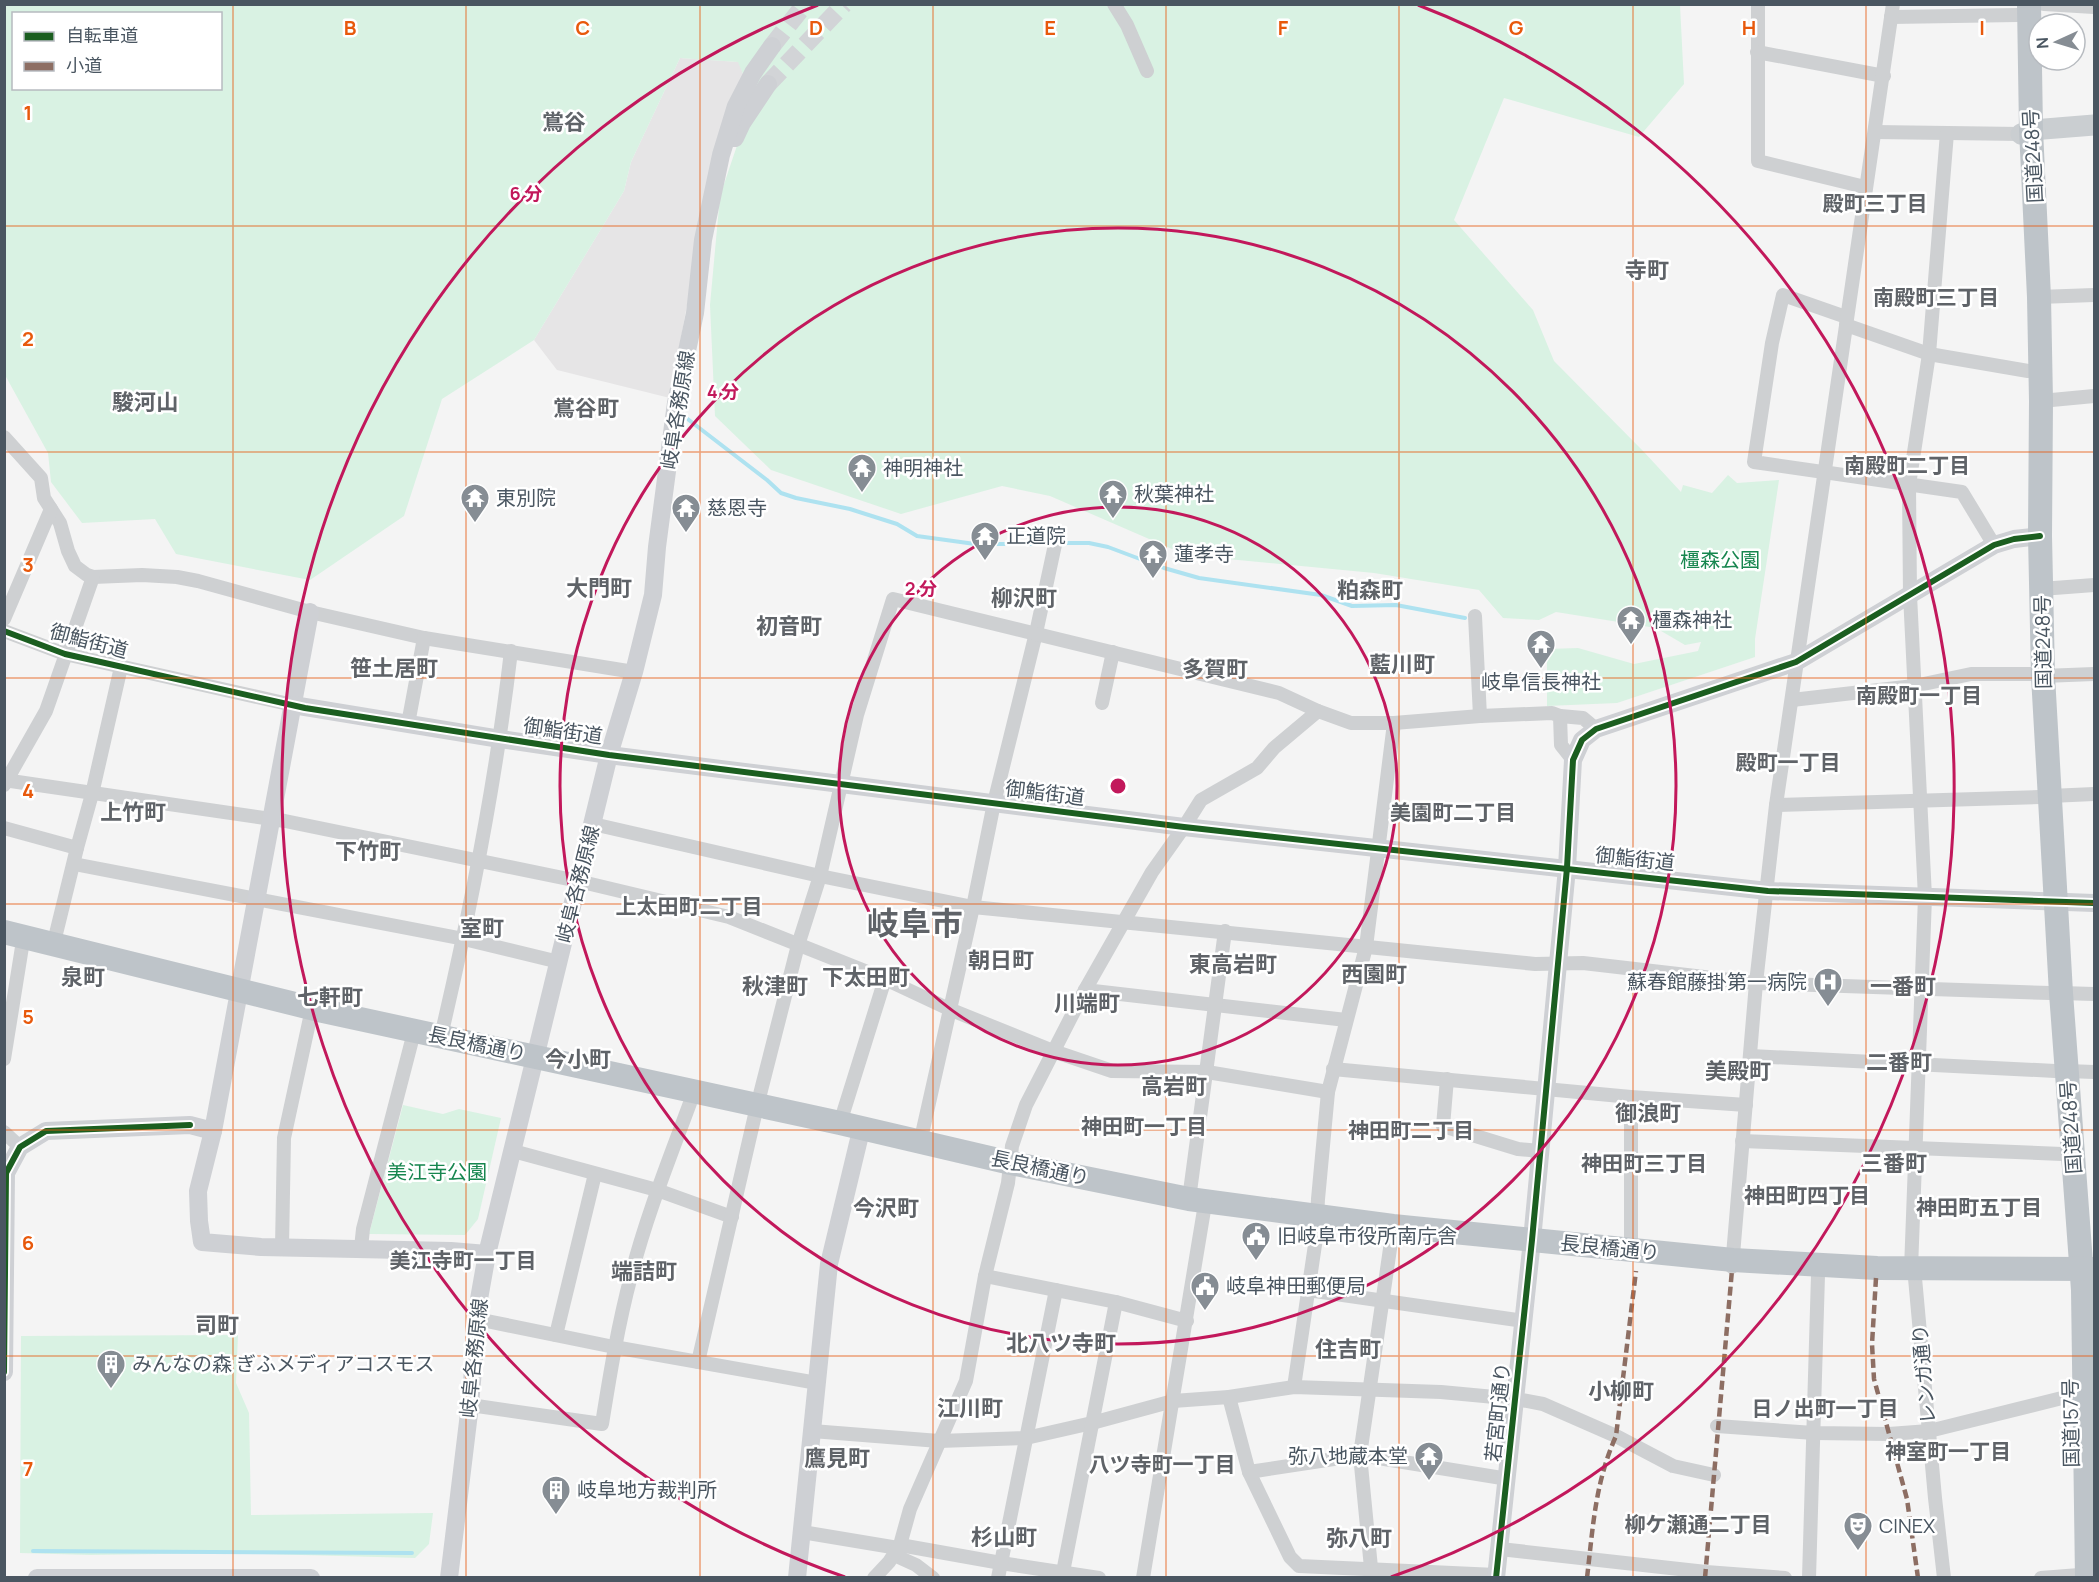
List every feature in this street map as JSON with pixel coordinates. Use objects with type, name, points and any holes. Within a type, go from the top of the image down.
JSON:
[{"type":"highway","name":"国道248号","points":[[2022,8],[2039,297],[2041,401],[2035,536],[2042,589],[2038,675]]},
{"type":"highway","name":"国道248号","points":[[2028,133],[2023,297],[2035,536],[2038,675],[2061,1071],[2081,1274]]},
{"type":"highway","name":"長良橋通り","points":[[10,941],[54,946],[310,1018],[534,1063],[756,1112],[859,1138],[1197,1204],[1316,1221],[1818,1275],[2081,1274]]},
{"type":"highway","name":"長良橋通り","points":[[10,941],[238,996],[441,1036],[534,1063],[690,1103],[840,1123],[1010,1167]]},
{"type":"highway","name":"国道248号","points":[[2061,1071],[2062,1154],[2081,1274]]},
{"type":"highway","name":"長良橋通り","points":[[1316,1221],[1392,1235],[1631,1250],[1732,1265],[1913,1273]]},
{"type":"highway","name":"国道157号","points":[[2081,1274],[2084,1576]]},
{"type":"main road","points":[[2028,133],[2094,125]]},
{"type":"main road","points":[[2028,133],[2094,132]]},
{"type":"street","points":[[1113,4],[1127,25],[1148,70]]},
{"type":"street","points":[[1758,4],[1758,161],[1865,187]]},
{"type":"street","points":[[2044,4],[2094,7]]},
{"type":"street","points":[[1732,1265],[1756,983],[1776,805],[1892,11],[2022,8]]},
{"type":"street","name":"岐阜各務原線","points":[[449,1578],[470,1405],[477,1319],[487,1254],[609,755],[634,672],[653,595],[676,403],[695,313],[703,240],[712,192],[736,106],[753,73],[772,45]]},
{"type":"street","points":[[1757,52],[1884,76]]},
{"type":"street","name":"岐阜各務原線","points":[[712,192],[742,123],[768,84]]},
{"type":"street","points":[[1875,132],[2028,133]]},
{"type":"street","name":"レンガ通り","points":[[1944,1578],[1913,1273],[1914,1148],[1925,897],[1910,595],[1909,485],[1929,354],[1947,133]]},
{"type":"street","points":[[1994,546],[1962,492],[1754,462],[1772,342],[1783,295],[1929,354],[2028,371]]},
{"type":"street","points":[[2039,297],[2094,295]]},
{"type":"street","points":[[2041,401],[2094,396]]},
{"type":"street","points":[[4,437],[41,478],[44,498],[60,523],[75,566],[87,575],[93,577],[142,575],[177,577],[310,612],[424,638],[634,672]]},
{"type":"street","points":[[4,619],[51,509]]},
{"type":"street","points":[[1560,716],[1561,745],[1573,760],[1582,740],[1596,729],[1796,662],[1994,546],[2014,539],[2035,536]]},
{"type":"street","points":[[920,1143],[994,803],[1036,633],[1056,540]]},
{"type":"street","points":[[93,577],[46,711],[5,782],[272,820],[578,881],[729,917],[885,979],[949,1009],[1053,1051],[1112,1071],[1207,1072],[1328,1092]]},
{"type":"street","points":[[2042,589],[2094,585]]},
{"type":"street","points":[[698,1362],[756,1112],[798,945],[820,876],[857,715],[893,599],[1279,693],[1351,723],[1394,723],[1552,713],[1583,718],[1596,729]]},
{"type":"street","points":[[310,612],[258,899],[213,1131],[198,1191],[202,1242],[487,1254]]},
{"type":"street","points":[[1475,616],[1480,716]]},
{"type":"street","name":"御鮨街道","points":[[4,631],[65,654],[292,705],[609,755],[1184,827],[1768,891],[2094,903]]},
{"type":"street","points":[[408,724],[424,638]]},
{"type":"street","points":[[441,1036],[464,939],[479,860],[500,739],[511,651]]},
{"type":"street","points":[[1102,703],[1113,652]]},
{"type":"street","points":[[54,946],[121,667]]},
{"type":"street","points":[[1792,700],[1914,686],[1971,674],[2094,674]]},
{"type":"street","points":[[874,1578],[897,1549],[910,1509],[966,1381],[985,1276],[1010,1167],[1012,1146],[1026,1105],[1053,1051],[1152,872],[1201,800],[1257,768],[1274,748],[1318,711]]},
{"type":"street","points":[[1294,1387],[1316,1239],[1328,1092],[1366,947],[1394,723]]},
{"type":"street","name":"若宮町通り","points":[[1496,1576],[1532,1245],[1567,868],[1573,760]]},
{"type":"street","points":[[1776,805],[2094,794]]},
{"type":"street","points":[[593,824],[820,876],[973,907],[1535,964],[1594,964],[1756,983],[2094,994]]},
{"type":"street","points":[[4,828],[76,848]]},
{"type":"street","points":[[74,864],[464,939],[559,962]]},
{"type":"street","points":[[1143,1578],[1187,1321],[1207,1072],[1225,931]]},
{"type":"street","points":[[4,1059],[10,941]]},
{"type":"street","points":[[840,1123],[885,979]]},
{"type":"street","points":[[1085,990],[1346,1020]]},
{"type":"street","points":[[282,1247],[284,1138],[310,1018]]},
{"type":"street","points":[[361,1248],[363,1229],[412,1040]]},
{"type":"street","points":[[1751,1056],[2094,1072]]},
{"type":"street","points":[[1333,1069],[1631,1097],[1746,1105]]},
{"type":"street","points":[[1447,1079],[1443,1126],[1518,1149],[1540,1151]]},
{"type":"street","points":[[1631,1097],[1631,1250]]},
{"type":"street","points":[[470,1405],[602,1424],[614,1347],[632,1274],[657,1190],[690,1103]]},
{"type":"street","points":[[4,1372],[6,1173],[20,1147],[46,1131],[190,1125],[213,1131]]},
{"type":"street","points":[[4,1132],[20,1147]]},
{"type":"street","points":[[797,1578],[829,1264],[859,1138]]},
{"type":"street","points":[[1742,1141],[2062,1154]]},
{"type":"street","points":[[513,1151],[657,1190],[732,1217]]},
{"type":"street","points":[[556,1335],[595,1174]]},
{"type":"street","points":[[1371,1574],[1360,1455],[1392,1235]]},
{"type":"street","points":[[1809,1578],[1818,1275]]},
{"type":"street","points":[[985,1276],[1116,1302],[1187,1321]]},
{"type":"street","points":[[998,1578],[1056,1290]]},
{"type":"street","points":[[1308,1290],[1524,1321]]},
{"type":"street","points":[[1063,1572],[1116,1302]]},
{"type":"street","points":[[477,1319],[614,1347],[817,1383]]},
{"type":"street","points":[[812,1431],[939,1441],[1026,1438],[1173,1401],[1229,1397],[1294,1387],[1441,1392],[1516,1399],[1543,1404],[1616,1436],[1673,1466],[1714,1475]]},
{"type":"street","points":[[1718,1426],[1814,1433],[1889,1434],[1929,1431],[2083,1395]]},
{"type":"street","points":[[1229,1397],[1249,1472],[1298,1572],[1496,1576]]},
{"type":"street","points":[[1249,1472],[1360,1455],[1508,1479]]},
{"type":"street","points":[[802,1532],[897,1549],[1099,1578]]},
{"type":"street","points":[[897,1549],[933,1578]]},
{"type":"street","points":[[1500,1549],[1706,1572],[1785,1578]]},
{"type":"street","points":[[2041,1578],[2084,1576]]},
{"type":"street","points":[[37,1578],[311,1578]]},
{"type":"shaded area","points":[[680,58],[739,62],[743,74],[714,157],[670,398],[557,370],[534,340],[624,191],[631,162]]},
{"type":"green space","name":"橿森公園","points":[[4,5],[1680,5],[1684,84],[1639,137],[1504,98],[1454,220],[1533,310],[1554,361],[1681,492],[1683,485],[1712,493],[1728,475],[1737,483],[1779,480],[1755,639],[1755,657],[1617,703],[1547,706],[1547,649],[1578,648],[1634,664],[1698,651],[1701,642],[1685,645],[1656,628],[1556,612],[1539,620],[1503,618],[1479,590],[1374,573],[1186,555],[1050,496],[1002,486],[901,514],[771,470],[715,416],[710,305],[720,196],[753,98],[738,62],[680,58],[631,162],[624,191],[534,340],[442,399],[404,516],[310,580],[176,554],[155,519],[82,523],[51,482],[48,453],[5,375]]},
{"type":"green space","name":"美江寺公園","points":[[403,1105],[443,1114],[459,1109],[501,1118],[478,1219],[465,1235],[369,1234]]},
{"type":"green space","name":"みんなの森 ぎふメディアコスモス","points":[[238,1335],[236,1383],[249,1413],[251,1515],[433,1513],[429,1544],[415,1558],[231,1553],[90,1555],[20,1553],[21,1336]]},
{"type":"waterway","points":[[685,417],[781,493],[850,509],[897,524],[917,536],[975,544],[1051,544]]},
{"type":"waterway","points":[[1059,543],[1089,543],[1108,547],[1164,568],[1199,578],[1321,595],[1352,606],[1396,605],[1465,618]]},
{"type":"waterway","points":[[33,1551],[412,1553]]},
{"type":"tunnel","points":[[772,46],[805,4]]},
{"type":"tunnel","points":[[768,84],[844,4]]},
{"type":"marked path","points":[[1705,1578],[1732,1270]]},
{"type":"marked path","points":[[1587,1578],[1599,1488],[1616,1436],[1636,1271]]},
{"type":"marked path","points":[[1876,1278],[1872,1344],[1874,1379],[1907,1499],[1918,1578]]},
{"type":"cycle path","points":[[1496,1578],[1532,1240],[1567,868],[1573,760],[1582,740],[1596,729],[1796,662],[1994,545],[2014,539],[2040,536]]},
{"type":"cycle path","points":[[4,631],[65,654],[305,708],[609,755],[1184,827],[1768,891],[2094,903]]},
{"type":"cycle path","points":[[4,1372],[6,1173],[20,1147],[46,1131],[190,1125]]},
{"type":"place","name":"神明神社","points":[[862,494]]},
{"type":"place","name":"秋葉神社","points":[[1113,520]]},
{"type":"place","name":"東別院","points":[[475,524]]},
{"type":"place","name":"慈恩寺","points":[[686,534]]},
{"type":"place","name":"正道院","points":[[985,562]]},
{"type":"place","name":"蓮孝寺","points":[[1153,580]]},
{"type":"place","name":"橿森神社","points":[[1631,646]]},
{"type":"place","name":"岐阜信長神社","points":[[1541,670]]},
{"type":"place","name":"蘇春館藤掛第一病院","points":[[1828,1008]]},
{"type":"place","name":"旧岐阜市役所南庁舎","points":[[1256,1262]]},
{"type":"place","name":"岐阜神田郵便局","points":[[1205,1312]]},
{"type":"place","name":"みんなの森 ぎふメディアコスモス","points":[[111,1390]]},
{"type":"place","name":"弥八地蔵本堂","points":[[1429,1482]]},
{"type":"place","name":"岐阜地方裁判所","points":[[556,1516]]},
{"type":"place","name":"CINEX","points":[[1858,1552]]},
{"type":"district","name":"鴬谷","points":[[564,122]]},
{"type":"district","name":"殿町三丁目","points":[[1875,204]]},
{"type":"district","name":"寺町","points":[[1647,270]]},
{"type":"district","name":"南殿町三丁目","points":[[1936,298]]},
{"type":"district","name":"駿河山","points":[[145,402]]},
{"type":"district","name":"鴬谷町","points":[[586,408]]},
{"type":"district","name":"南殿町二丁目","points":[[1907,466]]},
{"type":"district","name":"大門町","points":[[599,588]]},
{"type":"district","name":"粕森町","points":[[1370,590]]},
{"type":"district","name":"柳沢町","points":[[1024,598]]},
{"type":"district","name":"初音町","points":[[789,626]]},
{"type":"district","name":"藍川町","points":[[1402,664]]},
{"type":"district","name":"笹土居町","points":[[394,668]]},
{"type":"district","name":"多賀町","points":[[1215,669]]},
{"type":"district","name":"南殿町一丁目","points":[[1919,696]]},
{"type":"district","name":"殿町一丁目","points":[[1788,763]]},
{"type":"district","name":"上竹町","points":[[133,812]]},
{"type":"district","name":"美園町二丁目","points":[[1453,813]]},
{"type":"district","name":"下竹町","points":[[368,851]]},
{"type":"district","name":"上太田町二丁目","points":[[689,907]]},
{"type":"district","name":"岐阜市","points":[[915,924]]},
{"type":"district","name":"室町","points":[[482,928]]},
{"type":"district","name":"朝日町","points":[[1001,960]]},
{"type":"district","name":"東高岩町","points":[[1233,964]]},
{"type":"district","name":"西園町","points":[[1374,974]]},
{"type":"district","name":"泉町","points":[[83,977]]},
{"type":"district","name":"下太田町","points":[[866,977]]},
{"type":"district","name":"秋津町","points":[[775,986]]},
{"type":"district","name":"一番町","points":[[1903,986]]},
{"type":"district","name":"七軒町","points":[[330,997]]},
{"type":"district","name":"川端町","points":[[1087,1003]]},
{"type":"district","name":"今小町","points":[[578,1059]]},
{"type":"district","name":"二番町","points":[[1899,1062]]},
{"type":"district","name":"美殿町","points":[[1738,1071]]},
{"type":"district","name":"高岩町","points":[[1174,1086]]},
{"type":"district","name":"御浪町","points":[[1648,1113]]},
{"type":"district","name":"神田町一丁目","points":[[1144,1127]]},
{"type":"district","name":"神田町二丁目","points":[[1411,1131]]},
{"type":"district","name":"三番町","points":[[1894,1163]]},
{"type":"district","name":"神田町三丁目","points":[[1644,1164]]},
{"type":"district","name":"神田町四丁目","points":[[1807,1196]]},
{"type":"district","name":"今沢町","points":[[886,1208]]},
{"type":"district","name":"神田町五丁目","points":[[1979,1208]]},
{"type":"district","name":"美江寺町一丁目","points":[[463,1261]]},
{"type":"district","name":"端詰町","points":[[644,1271]]},
{"type":"district","name":"司町","points":[[217,1325]]},
{"type":"district","name":"北八ツ寺町","points":[[1061,1343]]},
{"type":"district","name":"住吉町","points":[[1348,1349]]},
{"type":"district","name":"小柳町","points":[[1621,1391]]},
{"type":"district","name":"江川町","points":[[970,1408]]},
{"type":"district","name":"日ノ出町一丁目","points":[[1825,1409]]},
{"type":"district","name":"神室町一丁目","points":[[1948,1452]]},
{"type":"district","name":"鷹見町","points":[[837,1458]]},
{"type":"district","name":"八ツ寺町一丁目","points":[[1162,1465]]},
{"type":"district","name":"柳ケ瀬通二丁目","points":[[1698,1525]]},
{"type":"district","name":"杉山町","points":[[1004,1537]]},
{"type":"district","name":"弥八町","points":[[1359,1538]]}]
